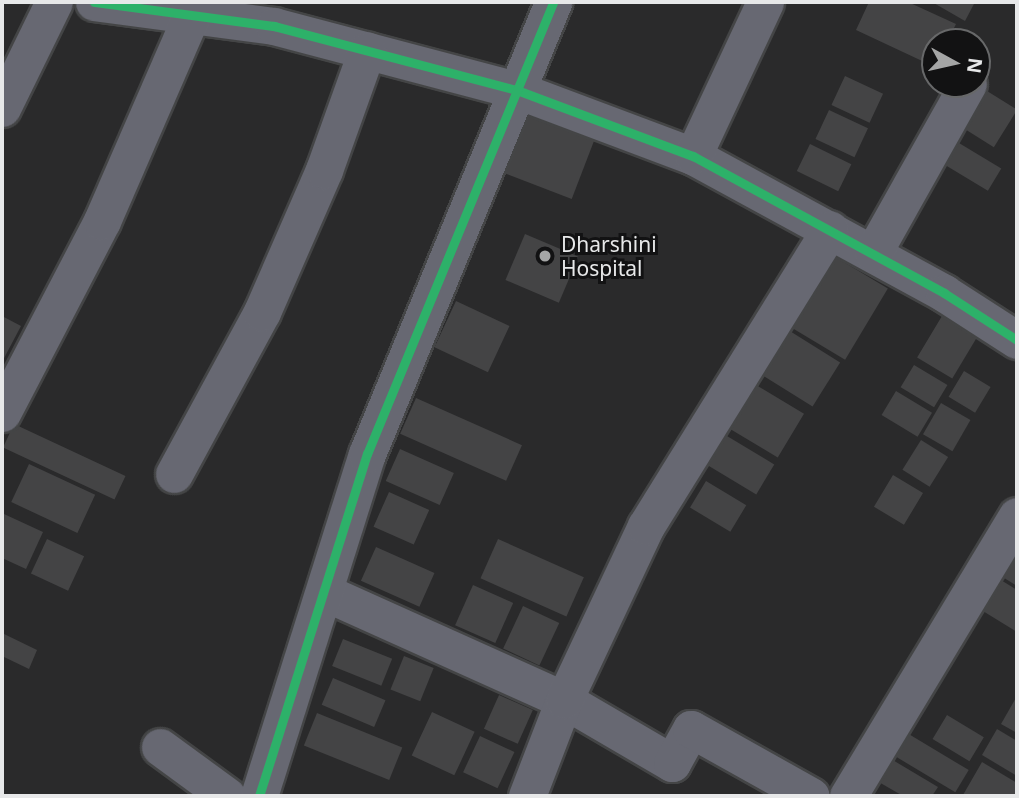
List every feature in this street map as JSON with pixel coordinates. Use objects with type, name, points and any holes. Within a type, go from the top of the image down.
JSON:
[{"type":"street","points":[[2,108],[54,2]]},
{"type":"street","points":[[94,2],[193,12],[279,14],[367,50],[517,90],[693,156],[873,253],[1017,340]]},
{"type":"street","points":[[259,796],[326,593],[343,522],[367,454],[553,2]]},
{"type":"street","points":[[693,156],[765,2]]},
{"type":"street","points":[[2,413],[102,222],[193,12]]},
{"type":"street","points":[[174,474],[262,312],[324,170],[367,50]]},
{"type":"street","points":[[873,253],[960,98]]},
{"type":"street","points":[[527,796],[564,700],[646,526],[830,229]]},
{"type":"street","points":[[848,796],[1017,516]]},
{"type":"street","points":[[326,593],[564,700],[672,763],[691,729],[811,796]]},
{"type":"street","points":[[160,747],[227,796]]},
{"type":"building","points":[[869,2],[908,2],[956,24],[954,28],[921,28],[921,60],[856,30]]},
{"type":"building","points":[[932,2],[975,2],[965,21]]},
{"type":"building","points":[[845,76],[883,94],[870,123],[831,105]]},
{"type":"building","points":[[991,93],[1017,110],[994,147],[956,123],[972,98],[991,98]]},
{"type":"building","points":[[527,109],[596,136],[572,199],[503,172]]},
{"type":"building","points":[[829,110],[868,128],[854,157],[815,139]]},
{"type":"building","points":[[949,137],[1001,168],[988,191],[936,159]]},
{"type":"building","points":[[810,144],[851,164],[838,191],[797,171]]},
{"type":"building","points":[[525,234],[578,257],[559,303],[505,280]]},
{"type":"building","points":[[827,252],[888,289],[845,360],[784,323]]},
{"type":"building","points":[[456,301],[509,326],[488,372],[434,347]]},
{"type":"building","points":[[948,306],[983,327],[952,379],[917,357]]},
{"type":"building","points":[[2,316],[21,326],[2,362]]},
{"type":"building","points":[[785,328],[840,362],[813,407],[757,372]]},
{"type":"building","points":[[914,365],[947,385],[934,407],[901,387]]},
{"type":"building","points":[[964,371],[991,387],[975,413],[949,397]]},
{"type":"building","points":[[756,385],[804,414],[778,458],[730,429]]},
{"type":"building","points":[[896,391],[932,413],[918,437],[882,415]]},
{"type":"building","points":[[416,398],[522,445],[506,481],[400,434]]},
{"type":"building","points":[[941,403],[970,420],[952,451],[923,434]]},
{"type":"building","points":[[14,424],[125,476],[114,500],[3,448]]},
{"type":"building","points":[[722,433],[774,464],[756,494],[704,463]]},
{"type":"building","points":[[921,440],[948,457],[930,487],[902,470]]},
{"type":"building","points":[[400,449],[454,473],[440,505],[386,481]]},
{"type":"building","points":[[29,464],[95,495],[77,533],[11,502]]},
{"type":"building","points":[[893,475],[923,493],[904,525],[874,507]]},
{"type":"building","points":[[706,481],[746,505],[730,532],[690,508]]},
{"type":"building","points":[[389,492],[429,510],[414,545],[374,527]]},
{"type":"building","points":[[4,514],[43,532],[26,569],[2,558]]},
{"type":"building","points":[[47,539],[84,556],[68,591],[31,573]]},
{"type":"building","points":[[498,539],[584,577],[566,617],[481,578]]},
{"type":"building","points":[[376,547],[434,573],[419,607],[361,581]]},
{"type":"building","points":[[1017,549],[1017,586],[1001,576]]},
{"type":"building","points":[[996,577],[1017,590],[1017,632],[978,608]]},
{"type":"building","points":[[473,585],[513,603],[495,643],[455,625]]},
{"type":"building","points":[[523,606],[559,623],[539,666],[503,649]]},
{"type":"building","points":[[2,633],[37,650],[29,669],[2,656]]},
{"type":"building","points":[[343,639],[392,659],[381,686],[332,666]]},
{"type":"building","points":[[404,656],[434,668],[420,701],[391,689]]},
{"type":"building","points":[[333,678],[385,700],[374,727],[322,705]]},
{"type":"building","points":[[499,695],[533,710],[518,744],[484,729]]},
{"type":"building","points":[[1017,696],[1017,733],[1001,724]]},
{"type":"building","points":[[432,712],[475,732],[454,775],[412,756]]},
{"type":"building","points":[[317,713],[402,747],[389,780],[304,745]]},
{"type":"building","points":[[947,715],[984,737],[969,761],[933,739]]},
{"type":"building","points":[[997,729],[1017,741],[1017,776],[982,755]]},
{"type":"building","points":[[907,733],[969,770],[955,792],[894,755]]},
{"type":"building","points":[[480,736],[514,752],[498,788],[463,772]]},
{"type":"building","points":[[891,759],[938,787],[932,796],[903,796],[877,781]]},
{"type":"building","points":[[982,762],[1017,783],[1017,796],[963,795]]},
{"type":"cycle path","points":[[94,2],[274,26],[517,90],[693,156],[944,293],[1017,340]]},
{"type":"cycle path","points":[[259,796],[367,454],[553,2]]},
{"type":"place","name":"Dharshini Hospital","points":[[545,256]]}]
